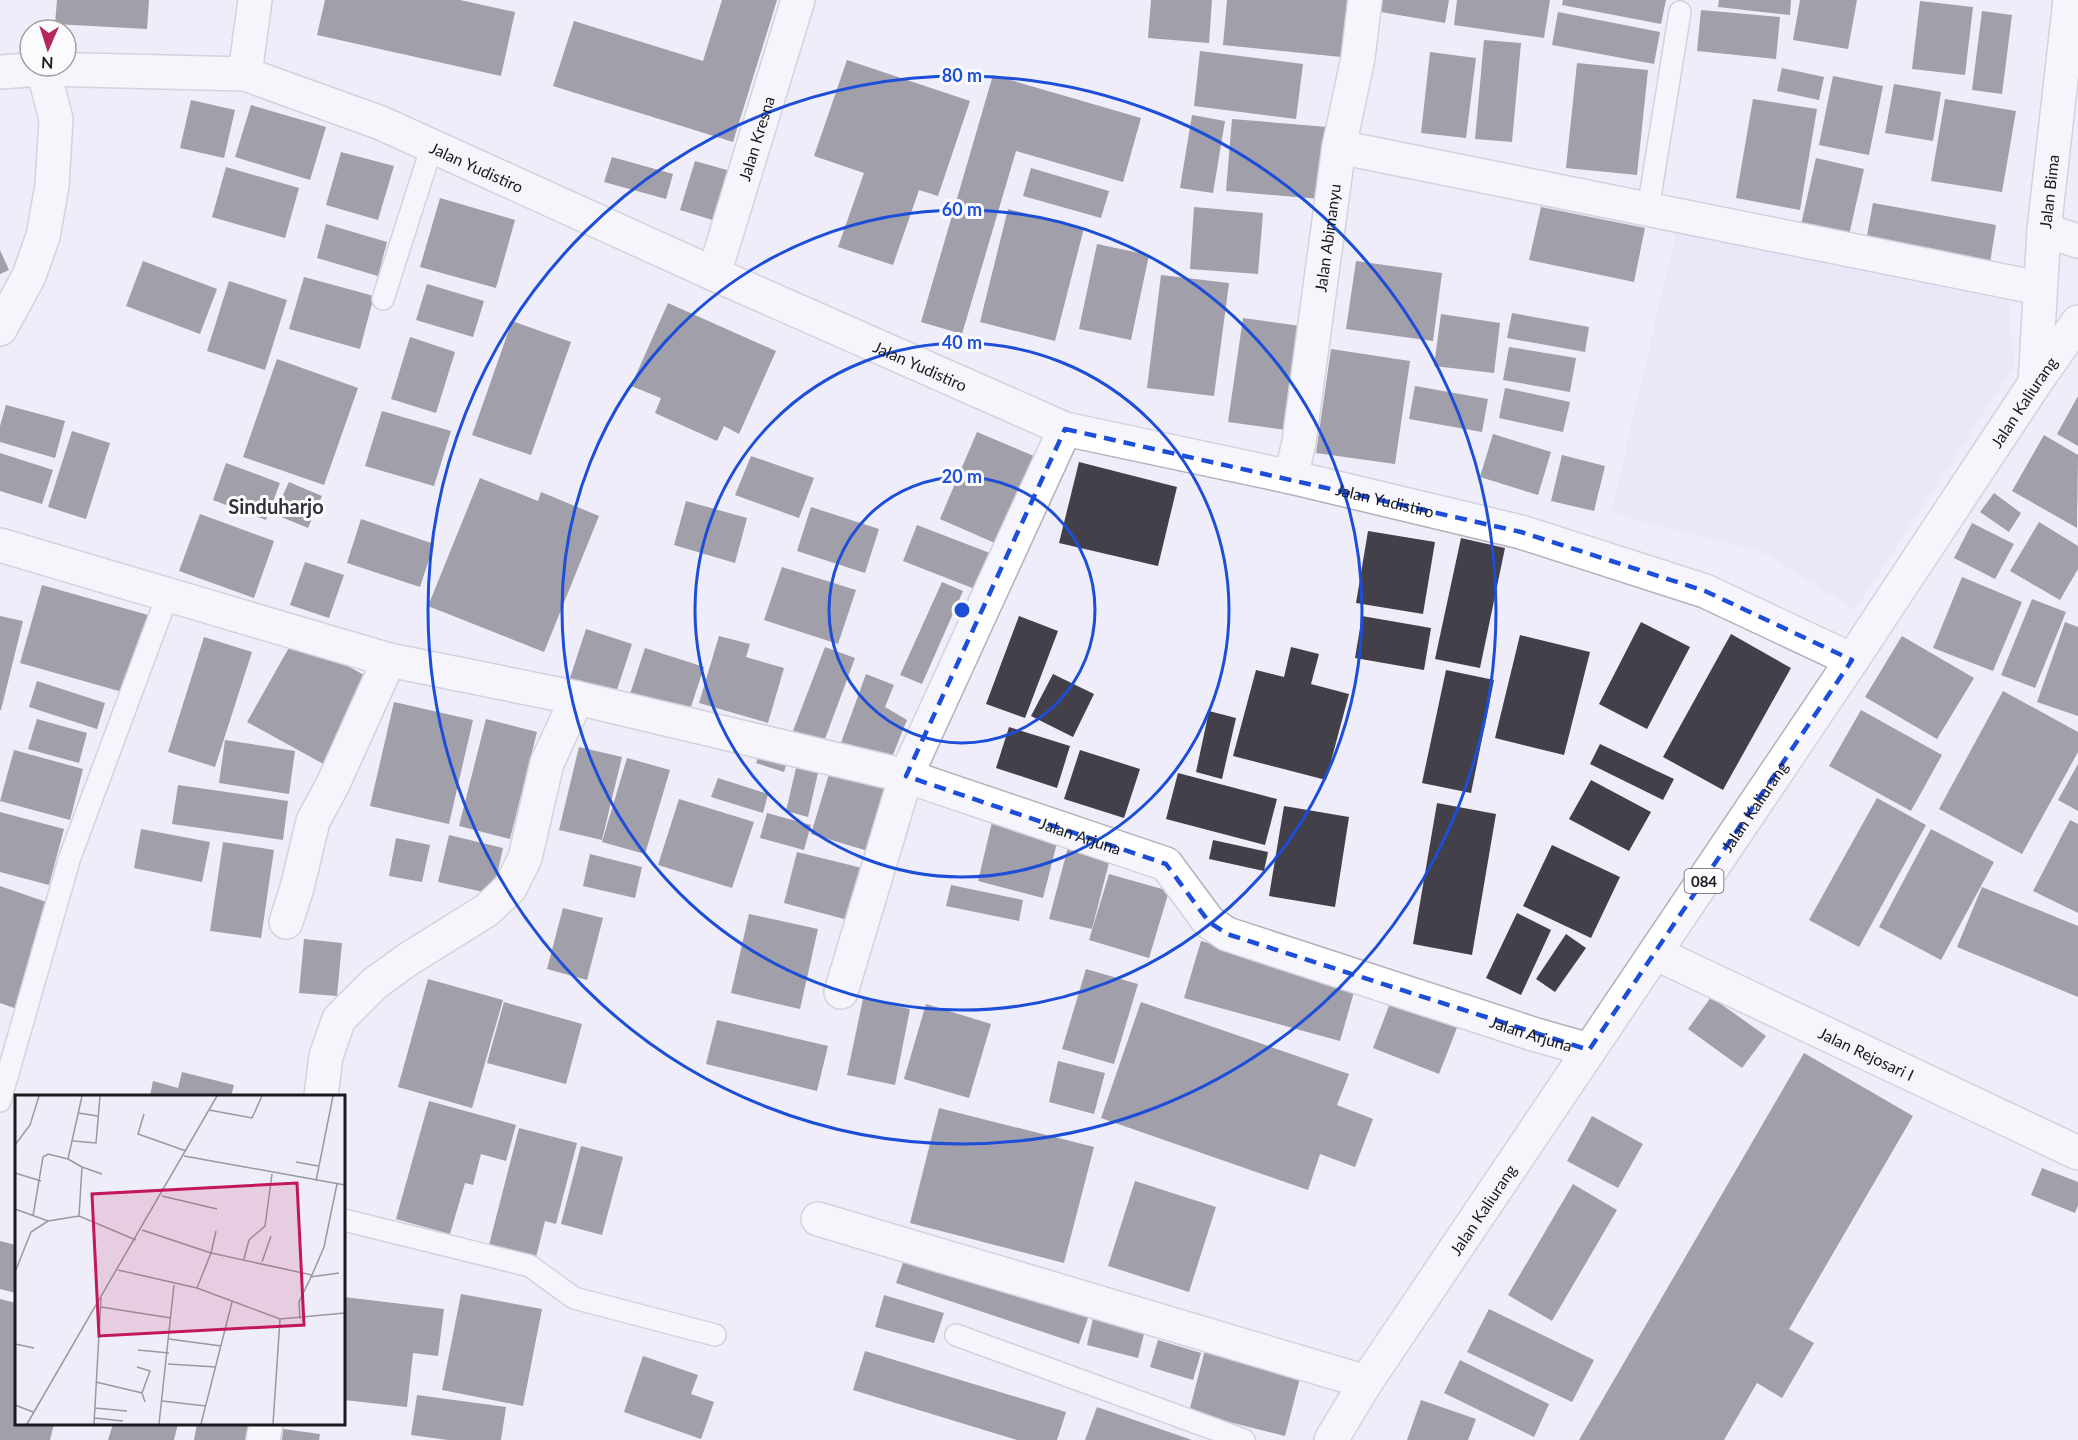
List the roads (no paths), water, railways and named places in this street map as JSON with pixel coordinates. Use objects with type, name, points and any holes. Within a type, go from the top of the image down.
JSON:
[{"type":"street","points":[[245,74],[255,0]]},
{"type":"street","name":"Jalan Kresna","points":[[714,274],[798,0]]},
{"type":"street","name":"Jalan Abimanyu","points":[[1291,477],[1299,442],[1339,147],[1358,58],[1365,0]]},
{"type":"street","name":"Jalan Bima","points":[[2035,383],[2044,230],[2070,0]]},
{"type":"street","name":"Jalan Yudistiro","points":[[78,70],[245,74],[381,123],[714,274],[1065,429],[1291,477],[1521,532],[1705,591],[1852,660]]},
{"type":"street","name":"Jalan Yudistiro","points":[[0,72],[18,71]]},
{"type":"street","points":[[0,329],[29,276],[43,236],[52,186],[56,119],[45,78]]},
{"type":"street","points":[[1339,147],[2039,288]]},
{"type":"street","points":[[2044,230],[2078,241]]},
{"type":"street","name":"Jalan Kaliurang","points":[[1331,1440],[1366,1382],[2078,322]]},
{"type":"street","points":[[841,992],[906,776],[1065,429]]},
{"type":"street","name":"Jalan Arjuna","points":[[0,545],[389,660],[577,698],[906,776],[1166,864],[1209,921],[1227,934],[1533,1034],[1589,1050]]},
{"type":"street","points":[[286,922],[297,888],[313,821],[333,784],[389,660]]},
{"type":"street","points":[[321,1095],[326,1056],[339,1019],[374,984],[487,909],[510,888],[525,858],[547,763],[577,698]]},
{"type":"street","name":"Jalan Rejosari I","points":[[1655,953],[2078,1153]]},
{"type":"street","points":[[818,1219],[1366,1382]]},
{"type":"street","points":[[263,1440],[266,1425]]},
{"type":"lane","points":[[1648,209],[1680,12]]},
{"type":"lane","points":[[383,299],[432,146]]},
{"type":"lane","points":[[0,1101],[70,857],[168,594]]},
{"type":"lane","points":[[345,1220],[530,1266],[574,1298],[715,1335]]},
{"type":"lane","points":[[956,1335],[1244,1440]]},
{"type":"district","name":"Sinduharjo","points":[[276,506]]}]
